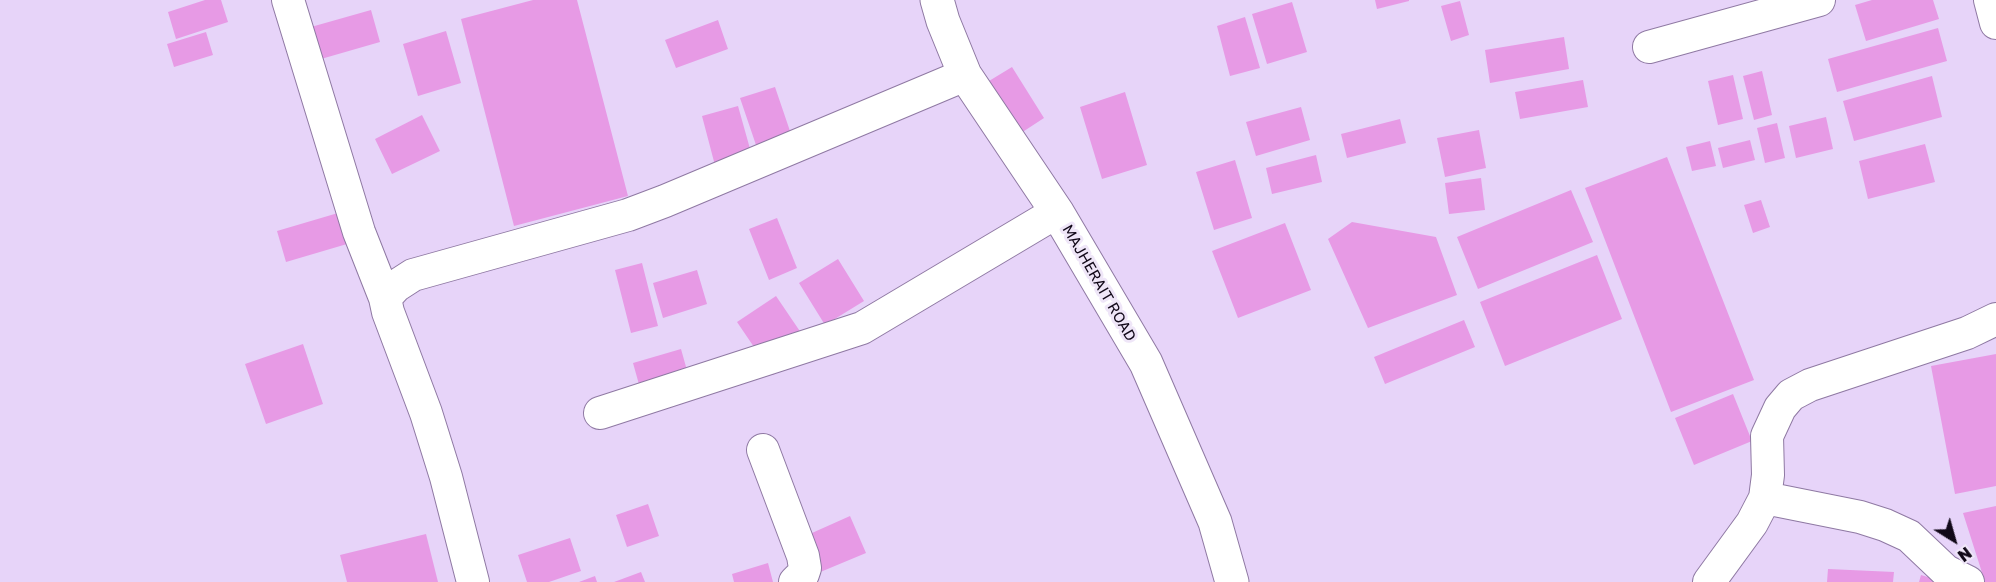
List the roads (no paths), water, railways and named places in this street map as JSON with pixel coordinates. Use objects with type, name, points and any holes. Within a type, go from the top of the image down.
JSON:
[{"type":"street","points":[[288,0],[359,232],[385,298],[393,330],[426,413],[446,477],[473,582]]},
{"type":"street","name":"MAJHERAIT ROAD","points":[[937,0],[965,75],[1057,212],[1146,363],[1215,522],[1232,582]]},
{"type":"street","points":[[1649,47],[1819,0]]},
{"type":"street","points":[[1990,0],[1996,23]]},
{"type":"street","points":[[385,298],[396,286],[413,275],[628,215],[965,75]]},
{"type":"street","points":[[600,413],[862,328],[1057,212]]},
{"type":"street","points":[[1709,582],[1752,523],[1765,498],[1768,475],[1767,436],[1780,408],[1791,395],[1810,385],[1967,333],[1996,319]]},
{"type":"street","points":[[764,450],[803,556],[805,568],[803,574],[795,582]]},
{"type":"street","points":[[1765,498],[1860,517],[1885,525],[1909,536],[1946,571],[1968,582]]}]
